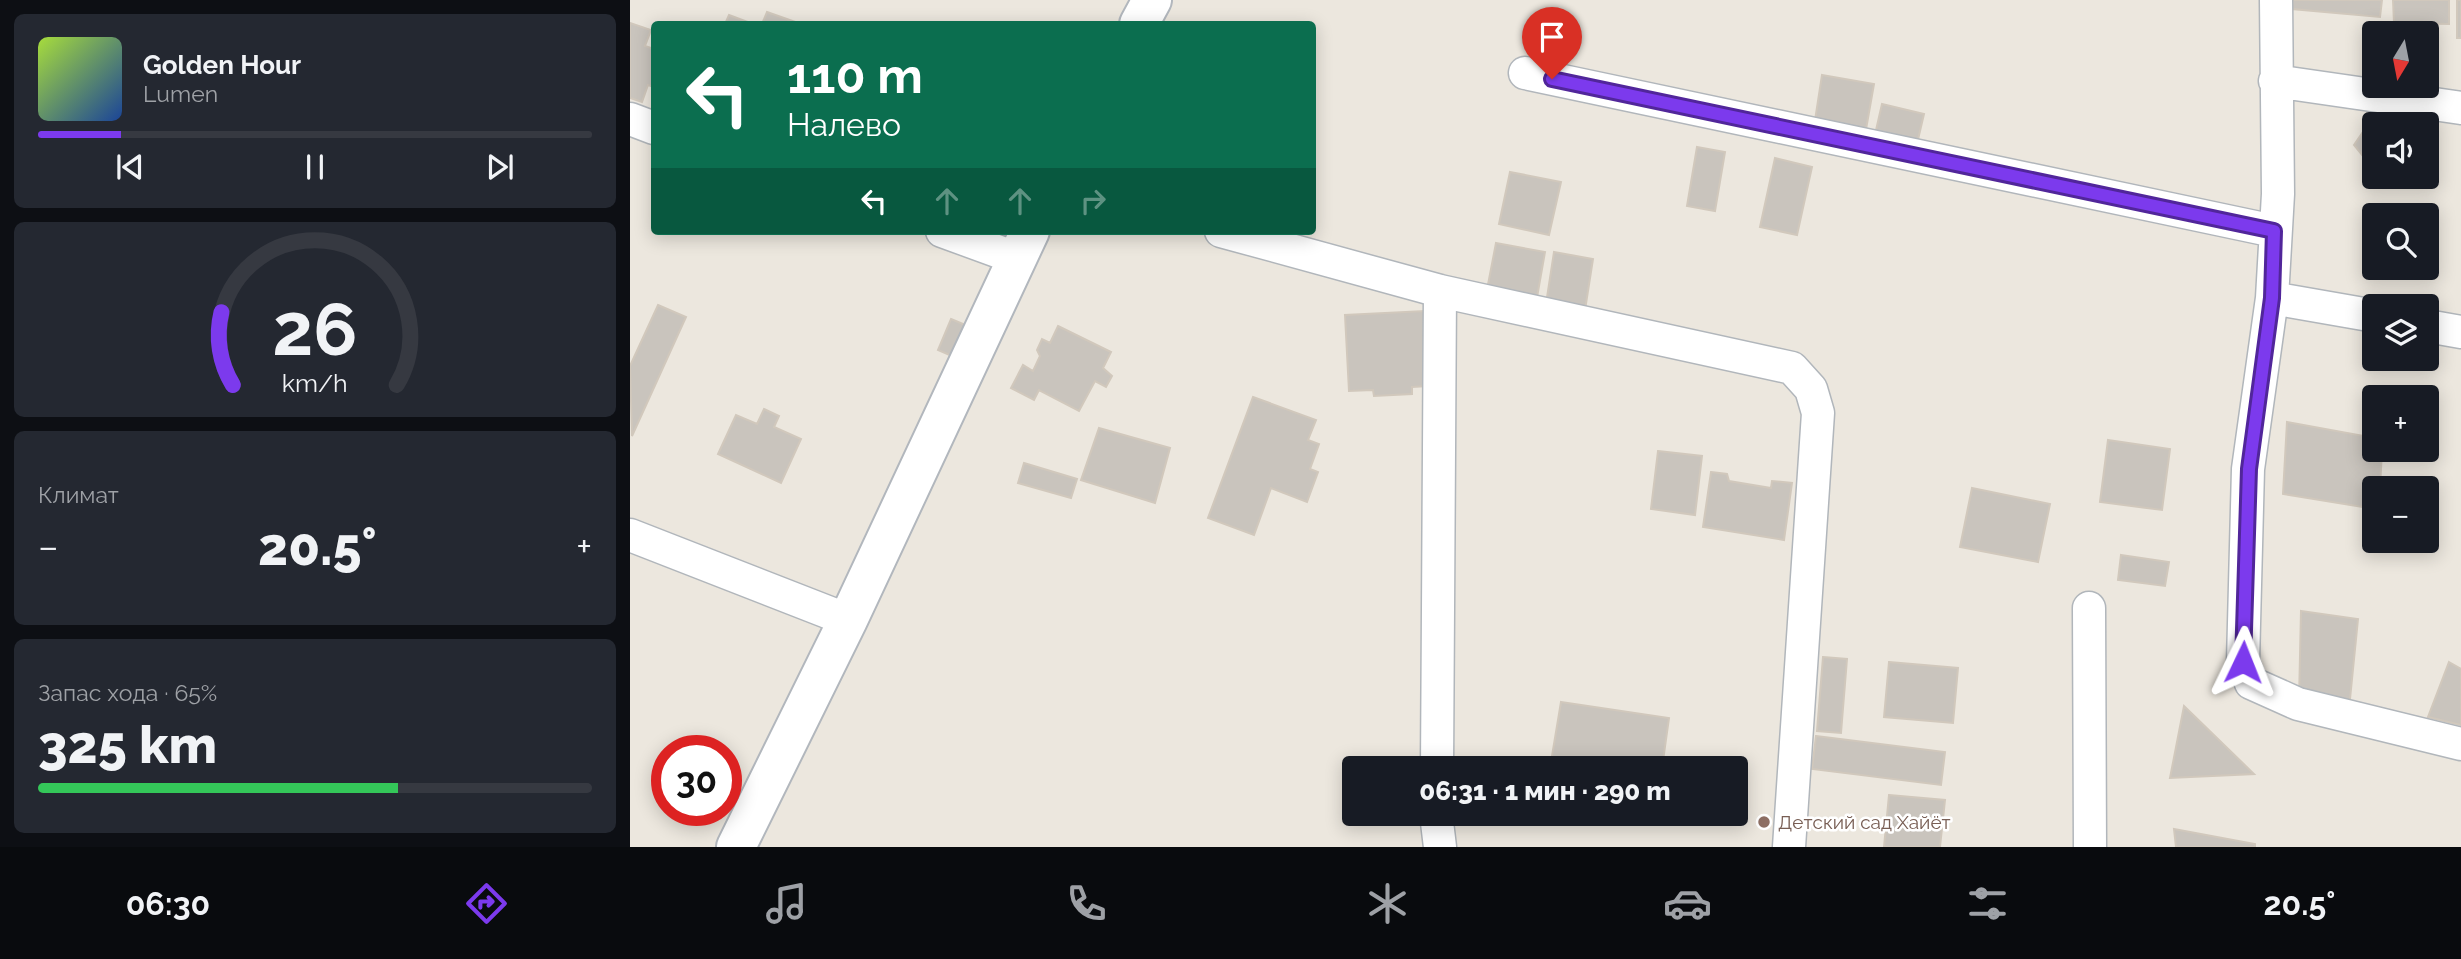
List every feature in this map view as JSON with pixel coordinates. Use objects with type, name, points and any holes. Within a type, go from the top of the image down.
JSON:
[{"type":"street","points":[[1141,21],[1152,0]]},
{"type":"street","points":[[2276,0],[2278,194],[2272,298],[2249,469],[2243,662],[2251,683],[2298,704],[2461,744]]},
{"type":"street","points":[[1525,73],[2274,231]]},
{"type":"street","points":[[2275,81],[2461,108]]},
{"type":"street","points":[[630,119],[651,127]]},
{"type":"street","points":[[736,847],[848,620],[1023,244],[967,235]]},
{"type":"street","points":[[1235,235],[1440,291],[1791,368],[1811,389],[1818,413],[1789,847]]},
{"type":"street","points":[[1437,756],[1440,291]]},
{"type":"street","points":[[2272,298],[2362,314]]},
{"type":"street","points":[[2439,328],[2461,332]]},
{"type":"street","points":[[630,536],[848,620]]},
{"type":"street","points":[[2089,608],[2090,847]]},
{"type":"street","points":[[1437,826],[1440,847]]},
{"type":"building","points":[[2293,0],[2382,0],[2380,17],[2292,9]]},
{"type":"building","points":[[2393,0],[2449,0],[2449,24],[2440,24],[2440,21],[2394,21]]},
{"type":"building","points":[[2457,0],[2461,0],[2461,38],[2457,38]]},
{"type":"building","points":[[767,12],[792,21],[763,21]]},
{"type":"building","points":[[729,15],[745,21],[726,21]]},
{"type":"building","points":[[630,23],[651,30],[645,46],[651,48],[651,86],[648,85],[642,102],[630,98]]},
{"type":"building","points":[[1822,75],[1874,84],[1865,135],[1814,127]]},
{"type":"building","points":[[1882,104],[1924,114],[1916,148],[1874,139]]},
{"type":"building","points":[[2362,133],[2362,155],[2354,145]]},
{"type":"building","points":[[1697,147],[1725,152],[1715,211],[1687,206]]},
{"type":"building","points":[[1775,158],[1812,167],[1797,235],[1760,227]]},
{"type":"building","points":[[1510,172],[1561,182],[1549,235],[1499,224]]},
{"type":"building","points":[[1496,243],[1545,252],[1536,303],[1486,295]]},
{"type":"building","points":[[1554,252],[1593,259],[1585,310],[1546,304]]},
{"type":"building","points":[[658,305],[686,317],[632,436],[630,366]]},
{"type":"building","points":[[1425,311],[1428,386],[1412,387],[1412,394],[1374,396],[1373,390],[1349,391],[1345,315]]},
{"type":"building","points":[[951,319],[968,326],[954,357],[938,350]]},
{"type":"building","points":[[1058,326],[1111,352],[1103,368],[1112,376],[1106,387],[1095,381],[1079,411],[1039,390],[1034,400],[1011,388],[1023,365],[1033,371],[1040,356],[1037,350],[1042,339],[1050,343]]},
{"type":"building","points":[[1253,397],[1316,420],[1308,440],[1319,444],[1310,469],[1318,472],[1307,502],[1271,488],[1254,535],[1208,518]]},
{"type":"building","points":[[764,409],[779,416],[774,427],[801,439],[781,483],[718,454],[736,415],[757,424]]},
{"type":"building","points":[[2287,422],[2362,436],[2362,462],[2381,462],[2381,476],[2362,476],[2362,507],[2283,494]]},
{"type":"building","points":[[1099,428],[1170,448],[1155,503],[1081,480]]},
{"type":"building","points":[[2108,440],[2170,449],[2162,510],[2100,502]]},
{"type":"building","points":[[1658,451],[1702,456],[1695,515],[1651,509]]},
{"type":"building","points":[[1024,463],[1077,479],[1071,498],[1018,483]]},
{"type":"building","points":[[1711,472],[1727,474],[1729,481],[1771,488],[1772,481],[1792,483],[1784,540],[1703,527]]},
{"type":"building","points":[[1972,488],[2050,504],[2038,562],[1960,547]]},
{"type":"building","points":[[2121,555],[2169,562],[2165,586],[2118,580]]},
{"type":"building","points":[[2301,611],[2358,619],[2350,699],[2299,700]]},
{"type":"building","points":[[1823,657],[1847,659],[1841,733],[1817,731]]},
{"type":"building","points":[[1889,662],[1958,668],[1953,723],[1884,717]]},
{"type":"building","points":[[2449,662],[2461,669],[2461,725],[2428,717]]},
{"type":"building","points":[[1561,702],[1669,718],[1664,756],[1552,756]]},
{"type":"building","points":[[2184,706],[2254,774],[2170,778]]},
{"type":"building","points":[[1816,736],[1945,752],[1941,785],[1812,769]]},
{"type":"building","points":[[1889,795],[1945,800],[1940,847],[1884,847]]},
{"type":"building","points":[[2174,829],[2255,844],[2255,847],[2176,847]]},
{"type":"place","name":"Детский сад Хайёт","points":[[1764,822]]},
{"type":"route","points":[[1552,79],[2274,231],[2272,298],[2249,469],[2243,662]]}]
